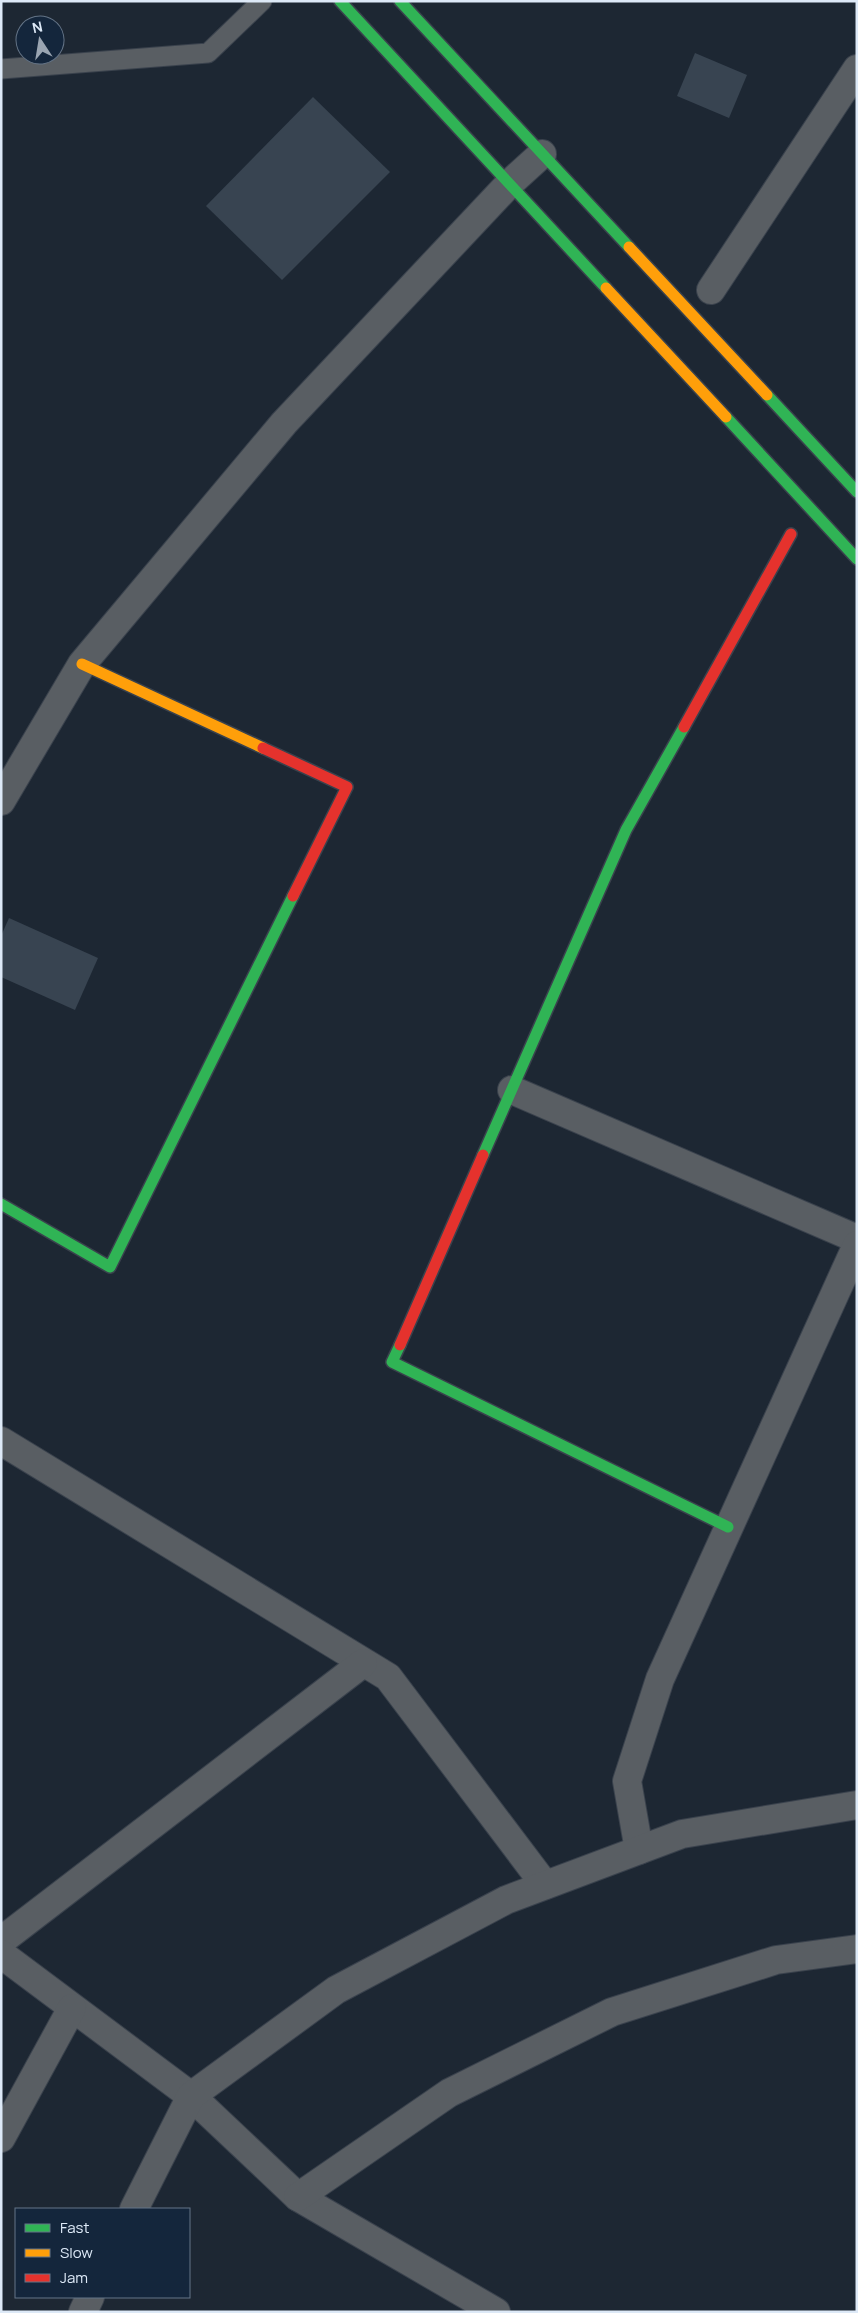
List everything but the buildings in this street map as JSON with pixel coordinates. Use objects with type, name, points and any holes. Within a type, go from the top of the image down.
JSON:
[{"type":"street","points":[[340,1],[857,559]]},
{"type":"street","points":[[400,1],[542,154],[853,481]]},
{"type":"street","points":[[712,290],[857,69]]},
{"type":"street","points":[[1,801],[82,664],[284,423],[509,184],[542,154]]},
{"type":"street","points":[[728,1527],[392,1362],[626,830],[791,534]]},
{"type":"street","points":[[1,1204],[110,1267],[347,787],[82,664]]},
{"type":"street","points":[[512,1090],[857,1239]]},
{"type":"street","points":[[639,1850],[627,1781],[660,1679],[857,1245]]},
{"type":"street","points":[[1,1441],[388,1678],[545,1886]]},
{"type":"street","points":[[1,1941],[363,1663]]},
{"type":"street","points":[[135,2208],[191,2096],[336,1990],[506,1900],[682,1834],[857,1805]]},
{"type":"street","points":[[298,2197],[449,2093],[612,2012],[776,1960],[857,1949]]},
{"type":"street","points":[[1,1954],[191,2096],[298,2197],[496,2312]]},
{"type":"street","points":[[1,2138],[72,2008]]},
{"type":"street","points":[[83,2312],[90,2298]]},
{"type":"lane","points":[[1,69],[208,53],[262,1]]},
{"type":"traffic: fast","points":[[340,1],[606,288]]},
{"type":"traffic: fast","points":[[400,1],[629,247]]},
{"type":"traffic: fast","points":[[767,395],[857,492]]},
{"type":"traffic: fast","points":[[726,417],[857,559]]},
{"type":"traffic: fast","points":[[483,1155],[626,830],[684,727]]},
{"type":"traffic: fast","points":[[1,1204],[110,1267],[293,896]]},
{"type":"traffic: fast","points":[[400,1345],[392,1362],[728,1527]]},
{"type":"traffic: slow","points":[[629,247],[767,395]]},
{"type":"traffic: slow","points":[[606,288],[726,417]]},
{"type":"traffic: slow","points":[[82,664],[263,748]]},
{"type":"traffic: jam","points":[[684,727],[791,534]]},
{"type":"traffic: jam","points":[[263,748],[347,787],[293,896]]},
{"type":"traffic: jam","points":[[400,1345],[483,1155]]}]
